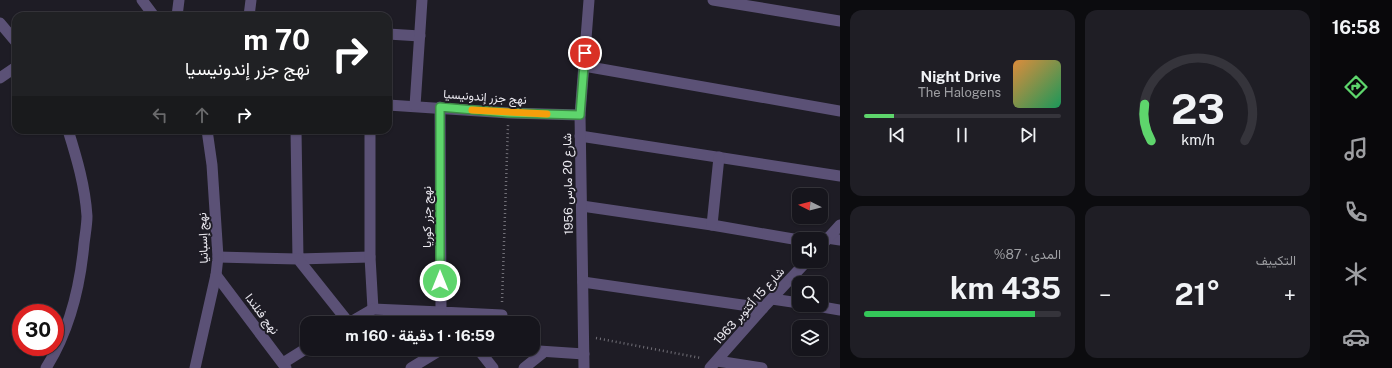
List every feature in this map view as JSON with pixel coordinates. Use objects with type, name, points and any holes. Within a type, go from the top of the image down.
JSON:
[{"type":"street","points":[[142,0],[151,12]]},
{"type":"street","points":[[178,12],[179,0]]},
{"type":"street","points":[[250,12],[251,0]]},
{"type":"street","points":[[415,106],[422,0]]},
{"type":"street","name":"شارع 20 مارس 1956","points":[[584,368],[580,115],[590,0]]},
{"type":"street","points":[[713,0],[840,21]]},
{"type":"street","points":[[0,23],[12,37]]},
{"type":"street","points":[[392,34],[420,36]]},
{"type":"street","points":[[584,66],[840,111]]},
{"type":"street","points":[[0,78],[12,70]]},
{"type":"street","name":"نهج جزر إندونيسيا","points":[[392,105],[440,107],[508,113],[580,115]]},
{"type":"street","name":"نهج جزر كوريا","points":[[440,107],[440,312]]},
{"type":"street","points":[[46,368],[54,355],[70,318],[82,269],[86,232],[87,217],[81,170],[69,134]]},
{"type":"street","name":"نهج إسبانيا","points":[[196,368],[216,275],[218,257],[212,165],[208,134]]},
{"type":"street","points":[[296,134],[298,258],[344,316]]},
{"type":"street","points":[[370,134],[370,257],[373,309]]},
{"type":"street","points":[[580,136],[840,176]]},
{"type":"street","points":[[712,225],[719,157]]},
{"type":"street","points":[[582,206],[712,225],[792,239]]},
{"type":"street","points":[[828,238],[840,225]]},
{"type":"street","points":[[828,242],[840,240]]},
{"type":"street","points":[[218,257],[370,257]]},
{"type":"street","name":"شارع 15 أكتوبر 1963","points":[[713,365],[801,268]]},
{"type":"street","name":"نهج فنلندا","points":[[216,275],[284,365]]},
{"type":"street","points":[[583,282],[763,308]]},
{"type":"street","points":[[772,299],[792,302]]},
{"type":"street","points":[[828,308],[840,310]]},
{"type":"street","points":[[361,316],[373,309],[440,312],[457,316]]},
{"type":"street","points":[[540,352],[584,354]]},
{"type":"street","points":[[524,368],[544,352]]},
{"type":"street","points":[[284,365],[300,353]]},
{"type":"street","points":[[411,368],[431,356]]},
{"type":"street","points":[[484,356],[493,368]]},
{"type":"street","points":[[713,365],[762,368]]},
{"type":"path","points":[[502,316],[508,113]]},
{"type":"path","points":[[584,336],[713,365]]},
{"type":"slow traffic","points":[[472,110],[547,114]]},
{"type":"route","points":[[440,281],[440,107],[508,113],[580,115],[585,53]]}]
